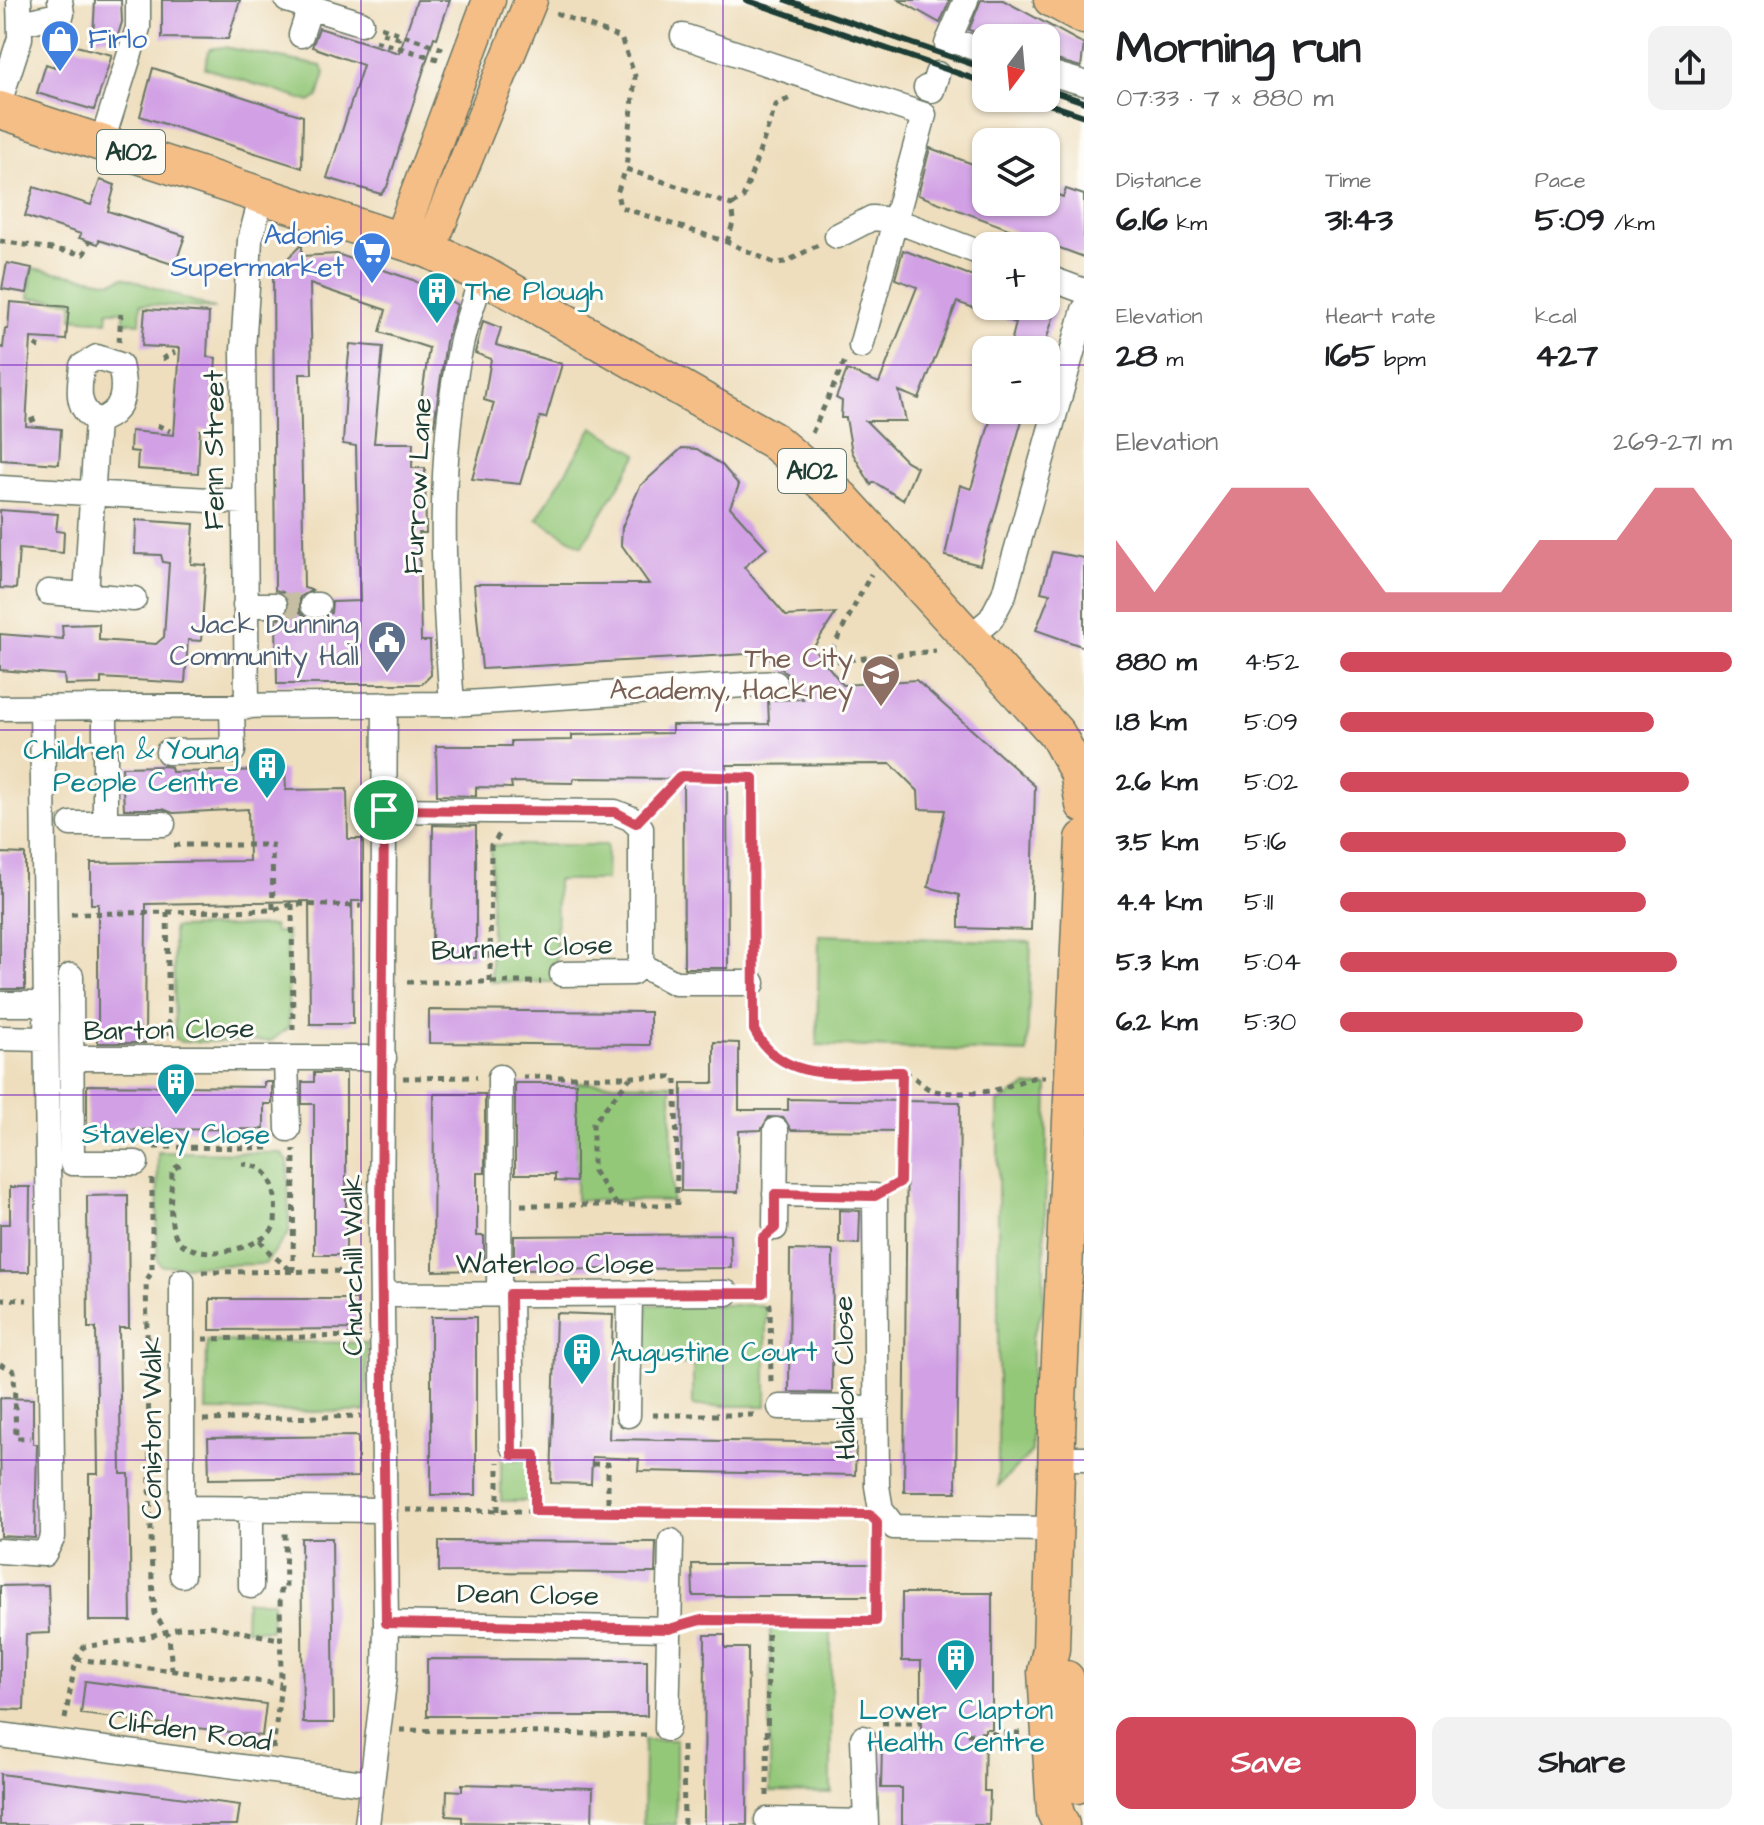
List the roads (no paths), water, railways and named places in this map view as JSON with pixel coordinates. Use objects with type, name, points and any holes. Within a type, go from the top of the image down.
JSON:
[{"type":"highway","name":"A102","points":[[0,110],[414,246],[483,275],[774,441],[841,498],[956,647],[1057,734],[1078,772],[1084,803]]},
{"type":"highway","points":[[1064,1729],[1079,1787],[1070,1815],[1062,1825],[1055,1812],[1064,1729],[1064,1673],[1051,1649],[1054,1529],[1070,1458],[1084,839]]},
{"type":"main road","points":[[414,246],[489,0]]},
{"type":"main road","points":[[414,246],[531,0]]},
{"type":"main road","points":[[1050,0],[1084,18]]},
{"type":"street","points":[[0,100],[20,12],[62,14],[60,0]]},
{"type":"street","points":[[102,142],[138,28],[138,0]]},
{"type":"street","points":[[966,0],[948,41],[972,48]]},
{"type":"street","points":[[301,35],[298,4],[367,31]]},
{"type":"street","points":[[683,36],[924,115],[861,346]]},
{"type":"street","points":[[1060,76],[1084,83]]},
{"type":"street","name":"Fenn Street","points":[[168,752],[233,751],[240,707],[245,605],[243,350],[250,240],[262,195]]},
{"type":"street","points":[[837,236],[872,218],[894,220],[972,250]]},
{"type":"street","name":"Furrow Lane","points":[[452,704],[442,579],[444,482],[461,343],[483,275]]},
{"type":"street","points":[[1060,282],[1084,291]]},
{"type":"street","points":[[956,647],[991,619],[1004,594],[1084,310]]},
{"type":"street","points":[[86,595],[97,421]]},
{"type":"street","points":[[0,488],[244,502]]},
{"type":"street","points":[[48,592],[134,599]]},
{"type":"street","points":[[245,605],[275,605]]},
{"type":"street","points":[[0,708],[452,704],[775,683]]},
{"type":"street","name":"Churchill Walk","points":[[367,1825],[384,1687],[386,1623],[383,1295],[385,704]]},
{"type":"street","points":[[0,1551],[44,1554],[53,1537],[42,707]]},
{"type":"street","points":[[105,707],[105,824]]},
{"type":"street","name":"Burnett Close","points":[[384,810],[615,812],[636,823],[641,828],[641,965],[632,973],[562,974]]},
{"type":"street","points":[[71,824],[105,824],[164,835]]},
{"type":"street","name":"Burnett Close","points":[[641,965],[675,983],[753,983]]},
{"type":"street","points":[[71,976],[72,1058]]},
{"type":"street","points":[[0,1004],[45,1004]]},
{"type":"street","points":[[0,1038],[45,1039]]},
{"type":"street","name":"Barton Close","points":[[136,1163],[72,1163],[72,1058],[384,1058]]},
{"type":"street","points":[[288,1129],[290,1059]]},
{"type":"street","points":[[500,1077],[500,1205],[512,1450]]},
{"type":"street","points":[[775,1228],[776,1130]]},
{"type":"street","name":"Halidon Close","points":[[775,1194],[875,1196],[875,1408],[878,1500],[885,1518],[886,1535],[1054,1529]]},
{"type":"street","name":"Coniston Walk","points":[[182,1275],[182,1575]]},
{"type":"street","name":"Waterloo Close","points":[[383,1295],[727,1293]]},
{"type":"street","points":[[630,1294],[638,1415]]},
{"type":"street","points":[[774,1404],[875,1408]]},
{"type":"street","points":[[182,1508],[385,1510]]},
{"type":"street","points":[[251,1508],[251,1586]]},
{"type":"street","points":[[667,1734],[671,1541]]},
{"type":"street","name":"Dean Close","points":[[386,1623],[669,1629]]},
{"type":"street","points":[[767,1820],[866,1824],[870,1730]]},
{"type":"street","name":"Clifden Road","points":[[0,1735],[271,1774],[371,1784]]},
{"type":"tunnel","points":[[275,605],[313,605]]},
{"type":"railway","points":[[746,0],[972,78]]},
{"type":"railway","points":[[786,0],[972,64]]},
{"type":"railway","points":[[1060,94],[1084,102]]},
{"type":"railway","points":[[1060,108],[1084,116]]},
{"type":"place","name":"Firlo","points":[[60,73]]},
{"type":"place","name":"Adonis Supermarket","points":[[372,285]]},
{"type":"place","name":"The Plough","points":[[437,325]]},
{"type":"place","name":"Jack Dunning Community Hall","points":[[387,674]]},
{"type":"place","name":"The City Academy, Hackney","points":[[881,708]]},
{"type":"place","name":"Children & Young People Centre","points":[[267,800]]},
{"type":"place","name":"Staveley Close","points":[[176,1116]]},
{"type":"place","name":"Augustine Court","points":[[582,1386]]},
{"type":"place","name":"Lower Clapton Health Centre","points":[[956,1692]]}]
